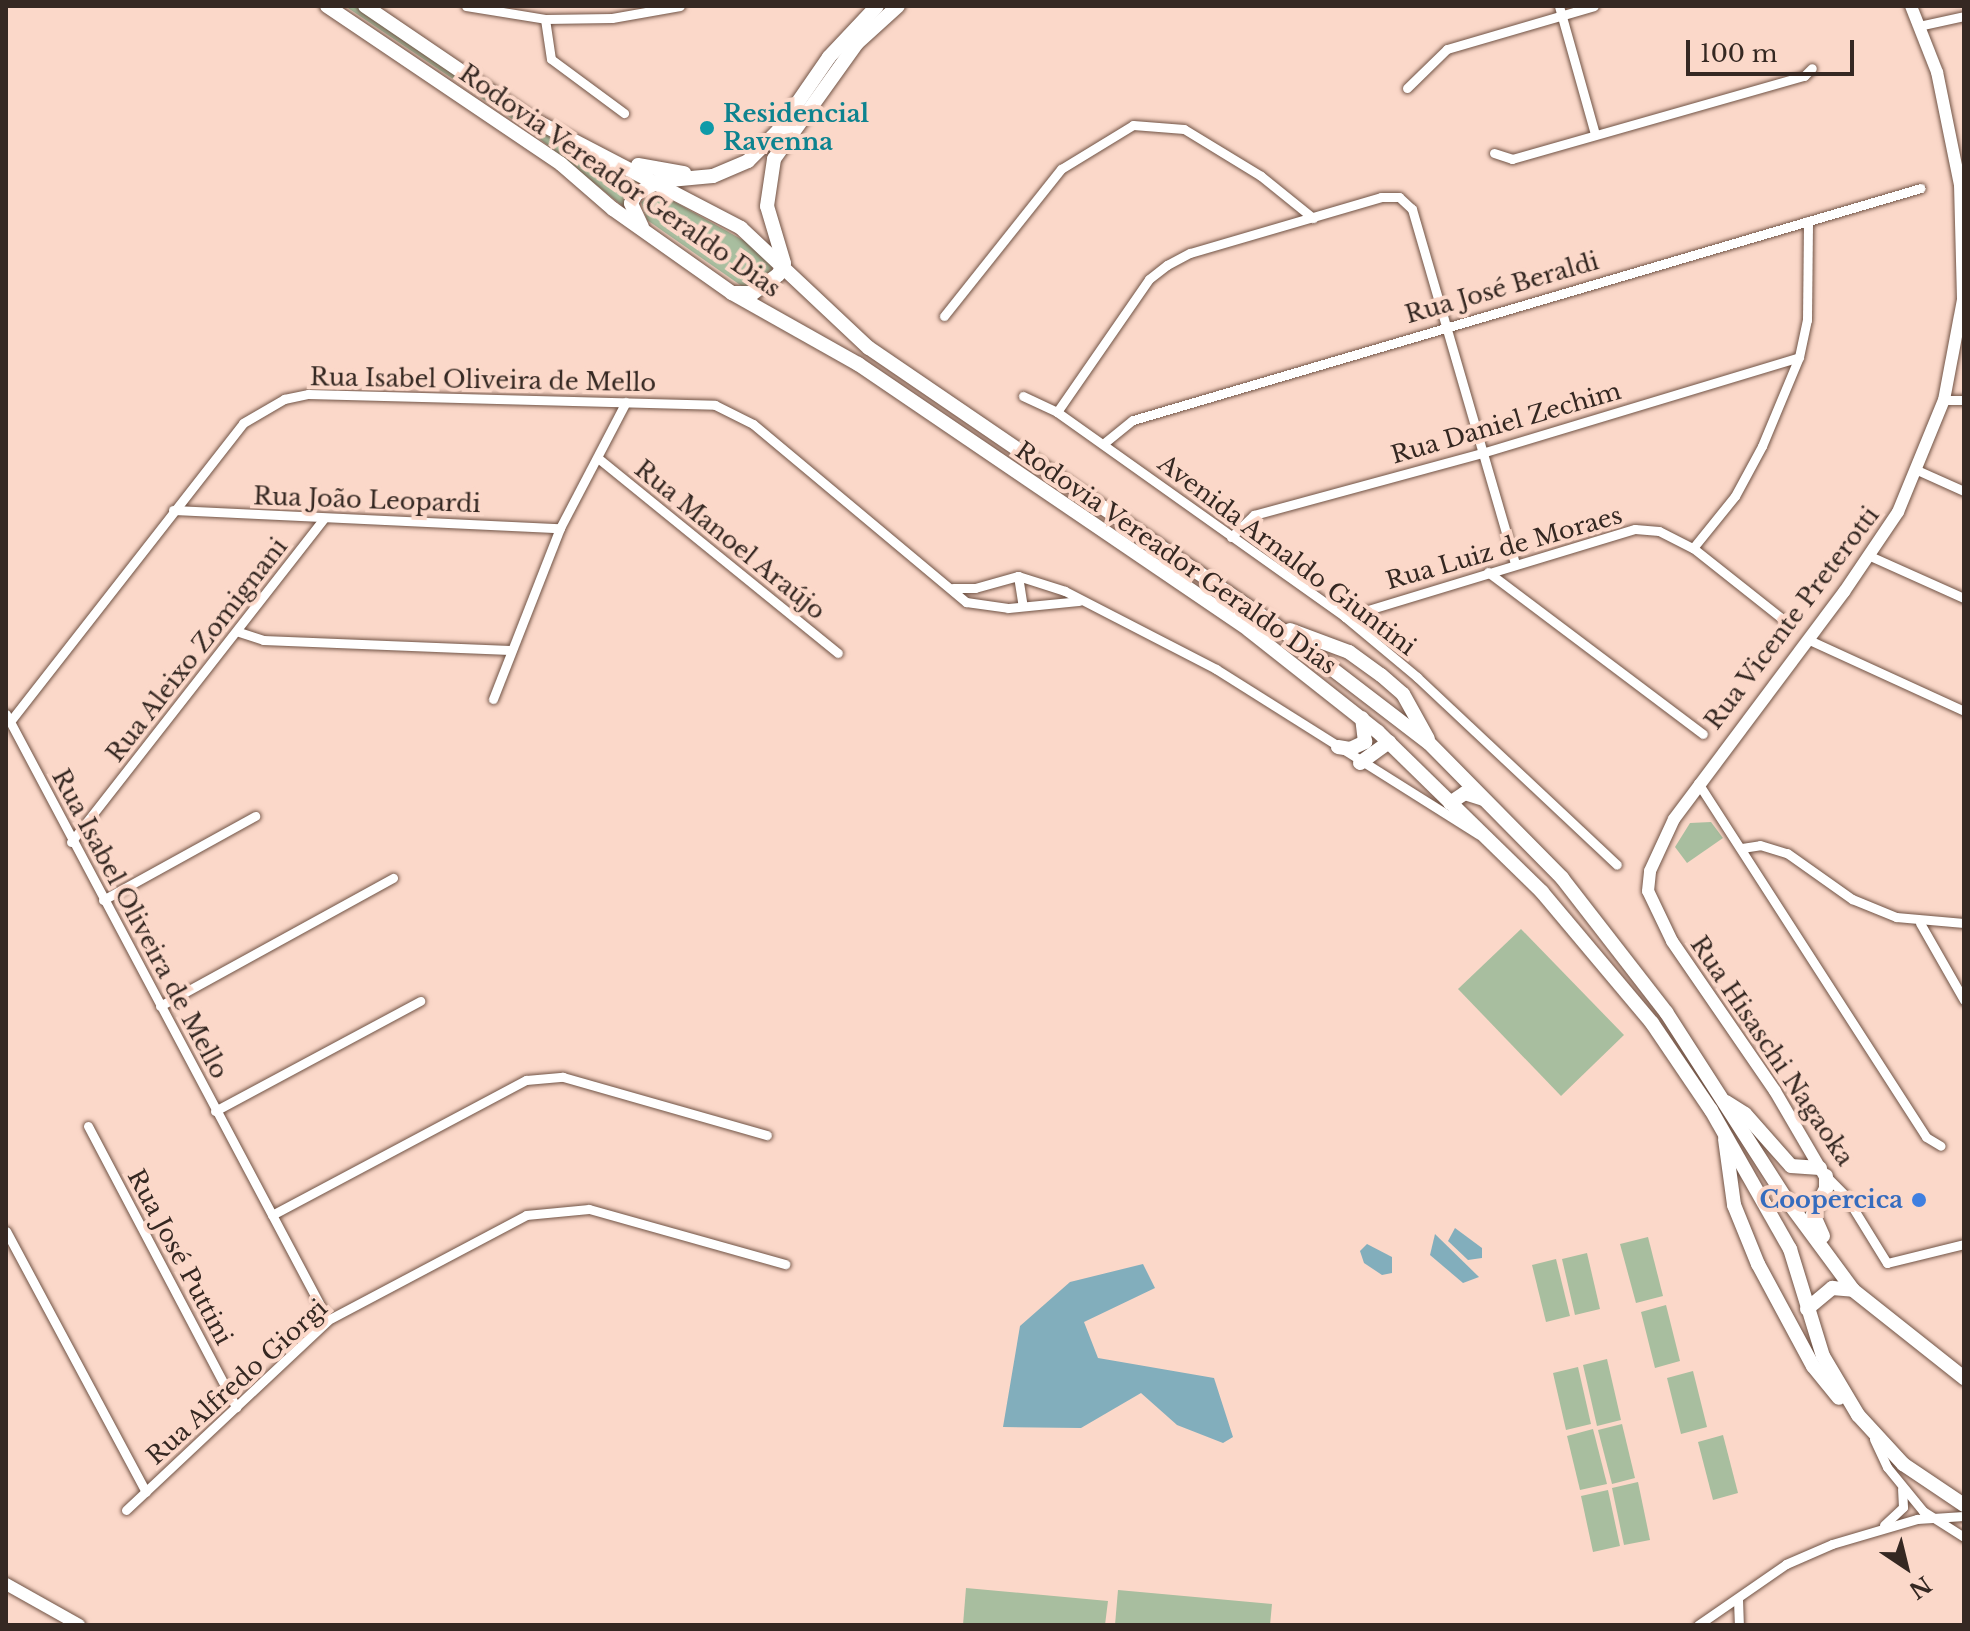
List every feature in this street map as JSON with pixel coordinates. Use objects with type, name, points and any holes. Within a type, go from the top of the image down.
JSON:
[{"type":"main road","name":"Rodovia Vereador Geraldo Dias","points":[[327,6],[561,164],[644,231],[732,293],[858,364],[1249,630],[1389,742],[1542,892],[1652,1023],[1724,1131],[1790,1249],[1823,1356],[1858,1415],[1873,1436],[1903,1464],[1964,1505]]},
{"type":"main road","name":"Rodovia Vereador Geraldo Dias","points":[[365,6],[530,118],[659,181],[741,228],[784,263],[869,348],[1275,625],[1429,743],[1562,878],[1666,1012],[1853,1290],[1964,1378]]},
{"type":"main road","points":[[644,231],[631,203],[636,194],[659,181],[713,176],[763,149],[829,57],[877,6]]},
{"type":"main road","points":[[732,293],[769,286],[784,263],[767,206],[774,159],[857,43],[898,6]]},
{"type":"main road","points":[[614,160],[713,176]]},
{"type":"main road","points":[[1275,625],[1388,667],[1429,743]]},
{"type":"main road","points":[[1338,747],[1359,747],[1365,742],[1362,718]]},
{"type":"main road","points":[[1360,763],[1389,742]]},
{"type":"main road","points":[[1414,768],[1426,767],[1442,755]]},
{"type":"main road","points":[[1450,803],[1473,793],[1490,803]]},
{"type":"main road","points":[[1724,1101],[1745,1114],[1791,1166],[1823,1172],[1826,1188],[1813,1214],[1830,1259]]},
{"type":"main road","points":[[1724,1131],[1734,1205],[1758,1264],[1813,1366],[1858,1415]]},
{"type":"main road","points":[[1807,1309],[1832,1288],[1853,1290]]},
{"type":"street","points":[[466,6],[545,19],[612,18],[680,6]]},
{"type":"street","points":[[1407,88],[1447,49],[1560,11],[1594,6]]},
{"type":"street","name":"Rua Vicente Preterotti","points":[[1650,871],[1674,819],[1698,783],[1870,556],[1917,470],[1944,400],[1963,312],[1963,225],[1954,140],[1911,6]]},
{"type":"street","points":[[1560,11],[1595,134]]},
{"type":"street","points":[[1919,26],[1964,16]]},
{"type":"street","points":[[545,19],[551,59],[624,113]]},
{"type":"street","points":[[1494,153],[1512,159],[1804,76],[1812,68]]},
{"type":"street","points":[[944,316],[1061,169],[1094,144],[1133,125],[1184,129],[1261,176],[1313,218]]},
{"type":"street","name":"Rua José Beraldi","points":[[1103,444],[1133,420],[1446,324],[1921,188]]},
{"type":"street","points":[[1057,412],[1149,279],[1167,265],[1381,197],[1406,201],[1446,324],[1515,564]]},
{"type":"street","points":[[1693,548],[1735,496],[1756,459],[1799,357],[1807,320],[1808,221]]},
{"type":"street","name":"Rua Daniel Zechim","points":[[1231,537],[1254,515],[1482,453],[1799,357]]},
{"type":"street","name":"Rua Isabel Oliveira de Mello","points":[[328,1320],[71,842],[9,717],[243,423],[284,399],[308,394],[715,405],[734,412],[953,588],[966,602],[1023,606],[1079,601]]},
{"type":"street","name":"Avenida Arnaldo Giuntini","points":[[1023,396],[1057,412],[1345,617],[1388,667],[1417,677],[1617,865]]},
{"type":"street","points":[[1944,400],[1964,400]]},
{"type":"street","points":[[493,699],[560,528],[626,402]]},
{"type":"street","name":"Rua Manoel Araújo","points":[[598,458],[838,653]]},
{"type":"street","points":[[1917,470],[1964,491]]},
{"type":"street","name":"Rua João Leopardi","points":[[173,510],[560,528]]},
{"type":"street","name":"Rua Aleixo Zomignani","points":[[71,842],[239,632],[323,519]]},
{"type":"street","name":"Rua Luiz de Moraes","points":[[1345,617],[1635,529],[1659,531],[1693,548],[1790,625]]},
{"type":"street","points":[[1870,556],[1964,598]]},
{"type":"street","points":[[1488,572],[1703,734]]},
{"type":"street","points":[[1018,576],[1023,606]]},
{"type":"street","points":[[953,588],[975,588],[1018,576],[1036,579],[1216,669],[1360,763],[1491,841]]},
{"type":"street","points":[[239,632],[263,640],[510,650]]},
{"type":"street","points":[[1807,639],[1964,711]]},
{"type":"street","points":[[1403,694],[1417,677]]},
{"type":"street","points":[[1698,783],[1926,1137],[1941,1146]]},
{"type":"street","points":[[103,900],[255,816]]},
{"type":"street","points":[[1742,848],[1760,845],[1787,853],[1852,899],[1920,923],[1964,923]]},
{"type":"street","name":"Rua Hisaschi Nagaoka","points":[[1650,871],[1655,912],[1823,1172],[1845,1195],[1887,1263],[1964,1244]]},
{"type":"street","points":[[160,1006],[393,878]]},
{"type":"street","points":[[1920,923],[1964,1000]]},
{"type":"street","points":[[215,1111],[420,1001]]},
{"type":"street","points":[[272,1215],[526,1080],[563,1077],[767,1135]]},
{"type":"street","name":"Rua José Puttini","points":[[88,1126],[236,1407]]},
{"type":"street","name":"Rua Alfredo Giorgi","points":[[126,1510],[328,1320],[526,1215],[589,1209],[785,1264]]},
{"type":"street","points":[[6,1231],[146,1492]]},
{"type":"street","points":[[1873,1436],[1902,1486],[1932,1518],[1964,1537]]},
{"type":"street","points":[[1874,1531],[1903,1507],[1902,1486]]},
{"type":"street","points":[[1698,1625],[1786,1564],[1874,1531],[1932,1518],[1964,1516]]},
{"type":"street","points":[[6,1584],[79,1625]]},
{"type":"street","points":[[1738,1599],[1739,1625]]},
{"type":"green space","points":[[345,6],[357,6],[556,140],[643,179],[631,187],[625,208],[530,131]]},
{"type":"green space","points":[[655,191],[759,249],[773,265],[770,276],[746,289],[647,220],[641,202]]},
{"type":"green space","points":[[1711,822],[1723,838],[1687,863],[1675,847],[1690,823]]},
{"type":"green space","points":[[1521,929],[1624,1035],[1561,1096],[1458,989]]},
{"type":"green space","points":[[1648,1237],[1663,1296],[1636,1303],[1620,1244]]},
{"type":"green space","points":[[1587,1253],[1600,1309],[1575,1315],[1562,1259]]},
{"type":"green space","points":[[1556,1259],[1570,1316],[1546,1322],[1532,1265]]},
{"type":"green space","points":[[1666,1305],[1680,1361],[1655,1368],[1641,1312]]},
{"type":"green space","points":[[1607,1359],[1621,1420],[1597,1426],[1583,1365]]},
{"type":"green space","points":[[1578,1367],[1591,1424],[1566,1430],[1553,1373]]},
{"type":"green space","points":[[1693,1371],[1707,1427],[1681,1434],[1667,1378]]},
{"type":"green space","points":[[1622,1424],[1635,1478],[1612,1484],[1598,1430]]},
{"type":"green space","points":[[1593,1429],[1607,1484],[1580,1490],[1567,1436]]},
{"type":"green space","points":[[1723,1435],[1738,1493],[1713,1500],[1698,1442]]},
{"type":"green space","points":[[1638,1482],[1650,1540],[1624,1545],[1612,1488]]},
{"type":"green space","points":[[1608,1490],[1620,1546],[1593,1552],[1581,1496]]},
{"type":"green space","points":[[966,1588],[1108,1601],[1105,1625],[963,1625]]},
{"type":"green space","points":[[1118,1590],[1272,1604],[1270,1625],[1115,1625]]},
{"type":"water","points":[[1455,1228],[1482,1248],[1482,1258],[1468,1260],[1448,1241]]},
{"type":"water","points":[[1435,1234],[1479,1277],[1463,1283],[1430,1255]]},
{"type":"water","points":[[1367,1244],[1392,1257],[1392,1273],[1382,1275],[1364,1263],[1360,1251]]},
{"type":"water","points":[[1143,1264],[1155,1288],[1084,1322],[1098,1358],[1214,1378],[1233,1437],[1223,1443],[1177,1425],[1141,1393],[1081,1428],[1003,1427],[1020,1326],[1070,1282]]},
{"type":"place","name":"Residencial Ravenna","points":[[707,128]]},
{"type":"place","name":"Coopercica","points":[[1919,1200]]}]
